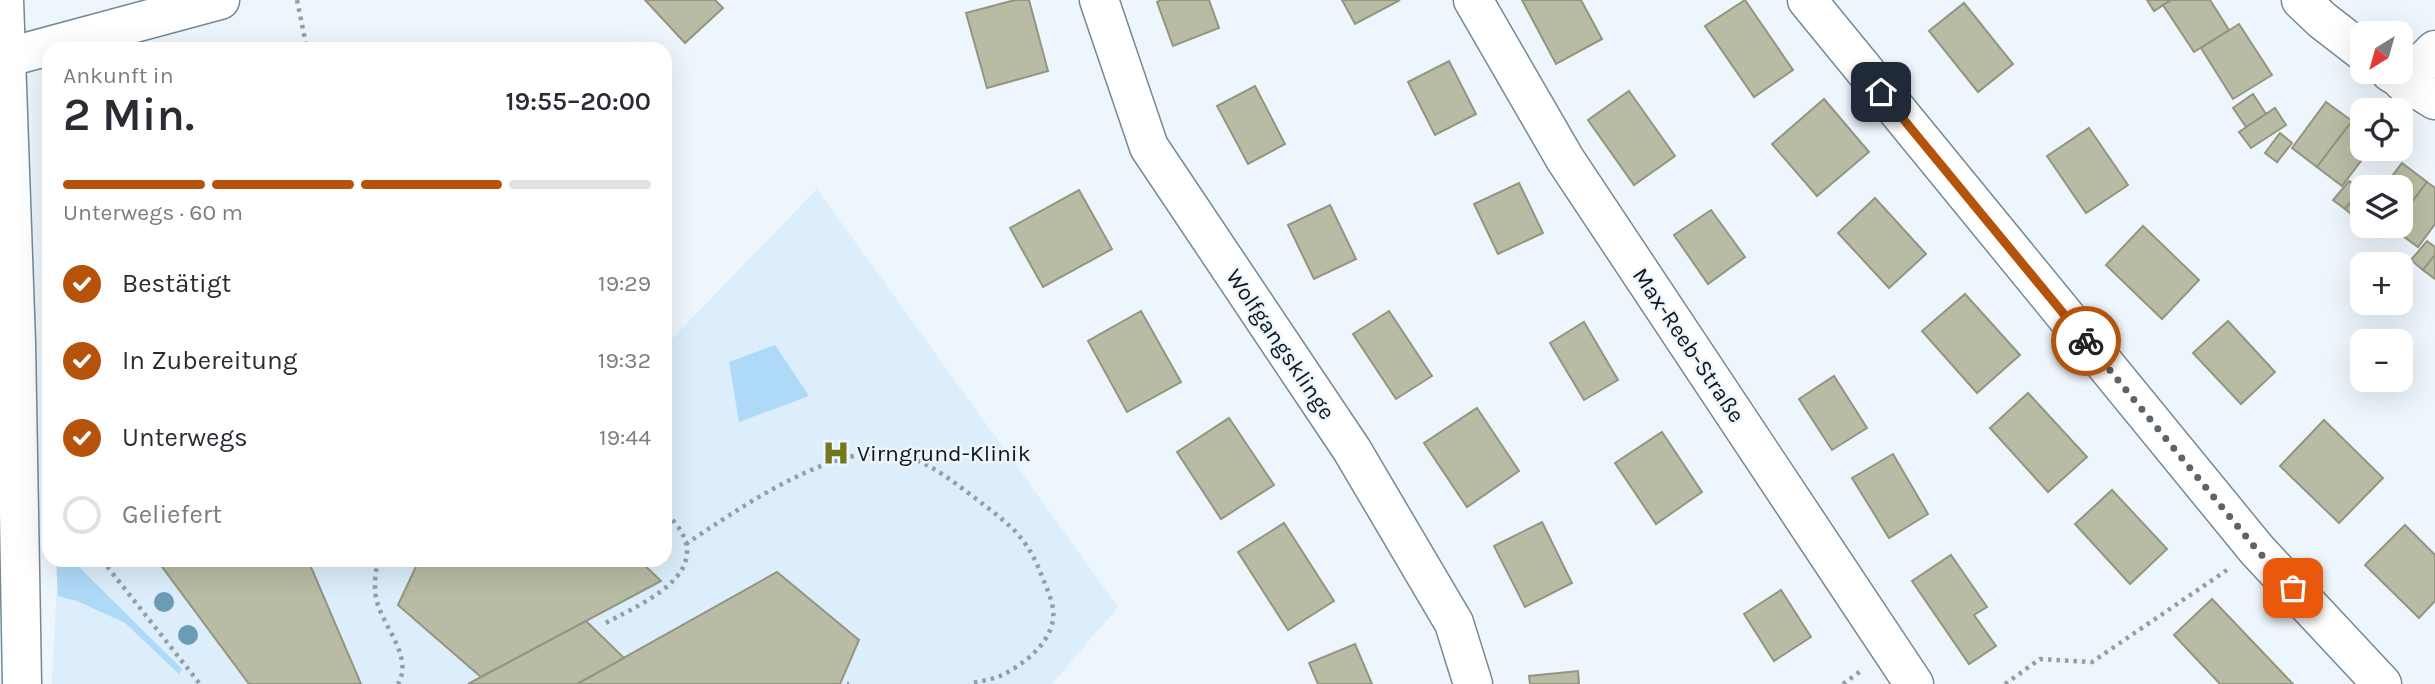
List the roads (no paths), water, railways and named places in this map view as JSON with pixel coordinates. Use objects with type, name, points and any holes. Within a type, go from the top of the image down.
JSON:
[{"type":"street","points":[[4,0],[6,271],[22,684]]},
{"type":"street","points":[[64,42],[219,0]]},
{"type":"street","name":"Wolfgangsklinge","points":[[1099,0],[1149,147],[1352,450],[1454,624],[1473,684]]},
{"type":"street","name":"Max-Reeb-Straße","points":[[1473,0],[1565,159],[1914,684]]},
{"type":"street","points":[[1807,0],[2257,550],[2382,684]]},
{"type":"street","points":[[2301,0],[2350,42]]},
{"type":"street","points":[[5,58],[42,48]]},
{"type":"street","points":[[2413,79],[2435,50]]},
{"type":"place","name":"Virngrund-Klinik","points":[[836,453]]}]
